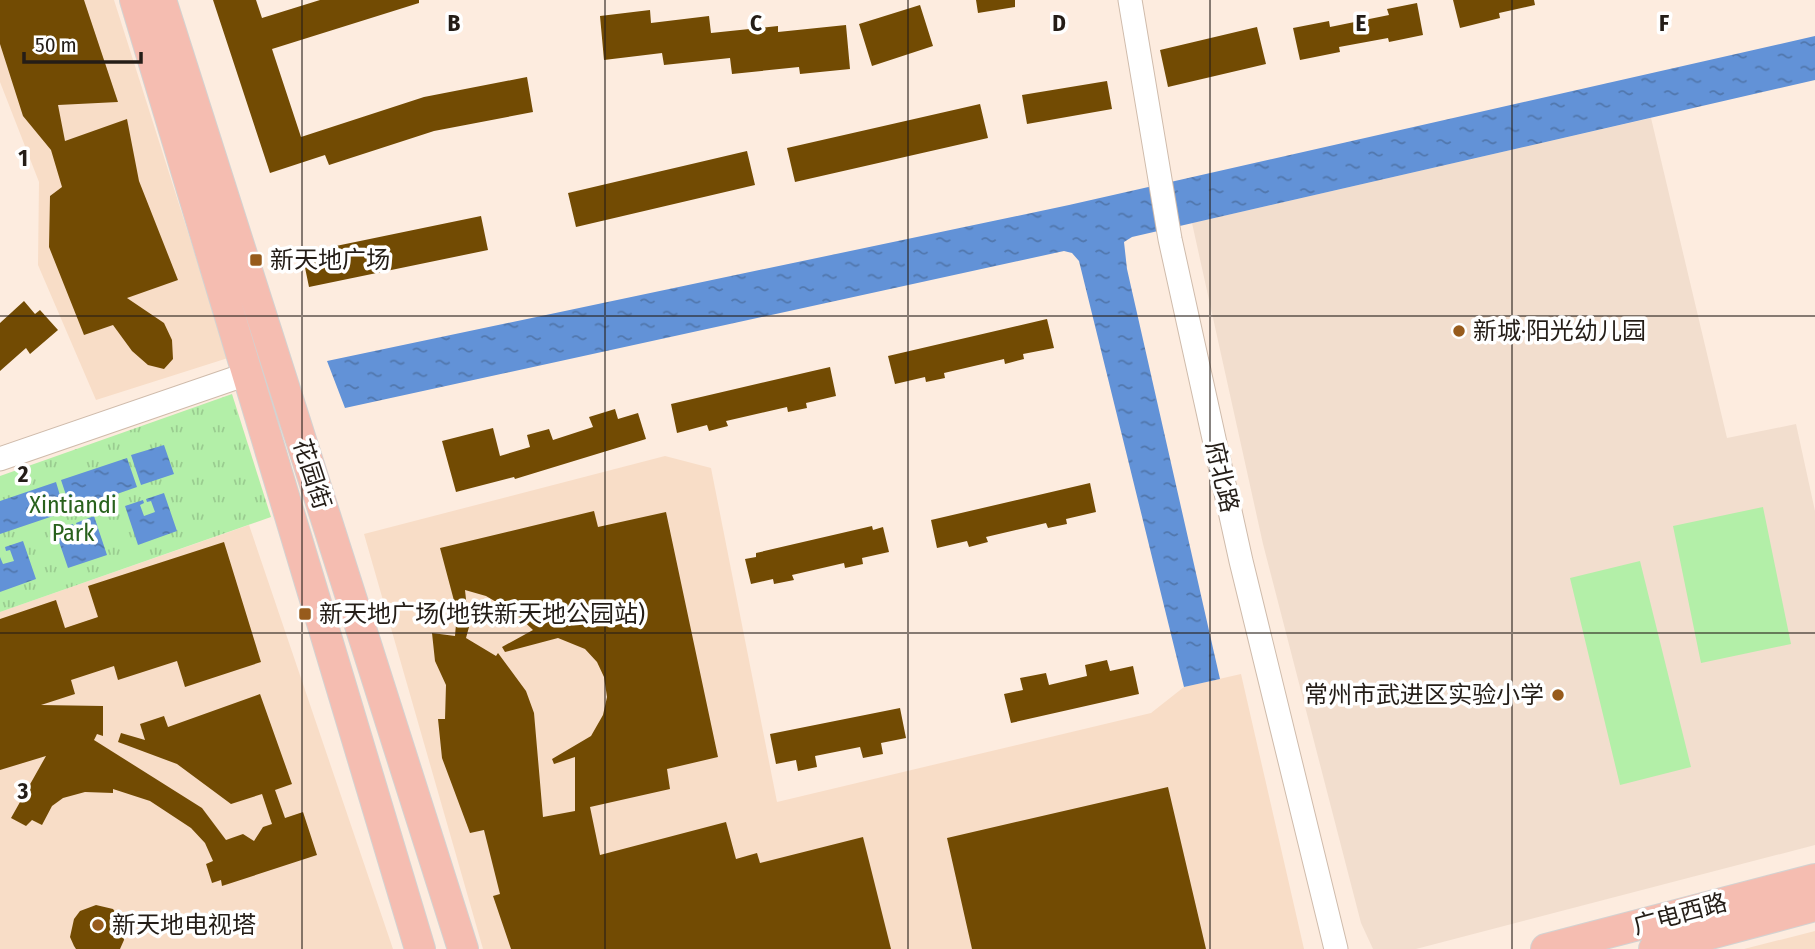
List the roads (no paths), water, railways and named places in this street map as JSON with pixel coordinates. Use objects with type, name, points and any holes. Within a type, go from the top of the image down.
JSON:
[{"type":"main road","name":"花园街","points":[[135,0],[420,949]]},
{"type":"main road","name":"花园街","points":[[161,0],[463,949]]},
{"type":"main road","name":"广电西路","points":[[1546,949],[1815,878]]},
{"type":"main road","name":"广电西路","points":[[1654,949],[1707,942],[1815,906]]},
{"type":"street","name":"府北路","points":[[1129,0],[1157,176],[1170,239],[1241,561],[1336,949]]},
{"type":"street","points":[[0,459],[247,374]]},
{"type":"water","points":[[1815,36],[1815,80],[1132,237],[1124,242],[1127,269],[1220,679],[1184,687],[1079,261],[1072,253],[1064,251],[345,408],[327,361],[1069,205]]},
{"type":"water","points":[[164,445],[174,474],[141,485],[131,455]]},
{"type":"water","points":[[127,458],[137,487],[71,510],[61,480]]},
{"type":"water","points":[[56,482],[65,512],[0,534],[0,501]]},
{"type":"water","points":[[164,493],[177,531],[138,545],[125,506],[143,500],[144,503],[140,505],[144,516],[155,512],[151,501],[147,502],[146,499]]},
{"type":"water","points":[[94,516],[107,555],[68,568],[55,530],[73,524],[74,527],[70,529],[73,539],[84,536],[81,525],[77,526],[76,523]]},
{"type":"water","points":[[23,541],[36,579],[0,592],[0,557],[3,564],[14,561],[10,550],[6,551],[5,547]]},
{"type":"place","name":"新天地广场","points":[[256,260]]},
{"type":"place","name":"新城·阳光幼儿园","points":[[1459,331]]},
{"type":"place","name":"新天地广场(地铁新天地公园站)","points":[[305,614]]},
{"type":"place","name":"常州市武进区实验小学","points":[[1558,695]]},
{"type":"place","name":"新天地电视塔","points":[[98,925]]},
{"type":"park label","name":"Xintiandi Park","points":[[73,519]]}]
